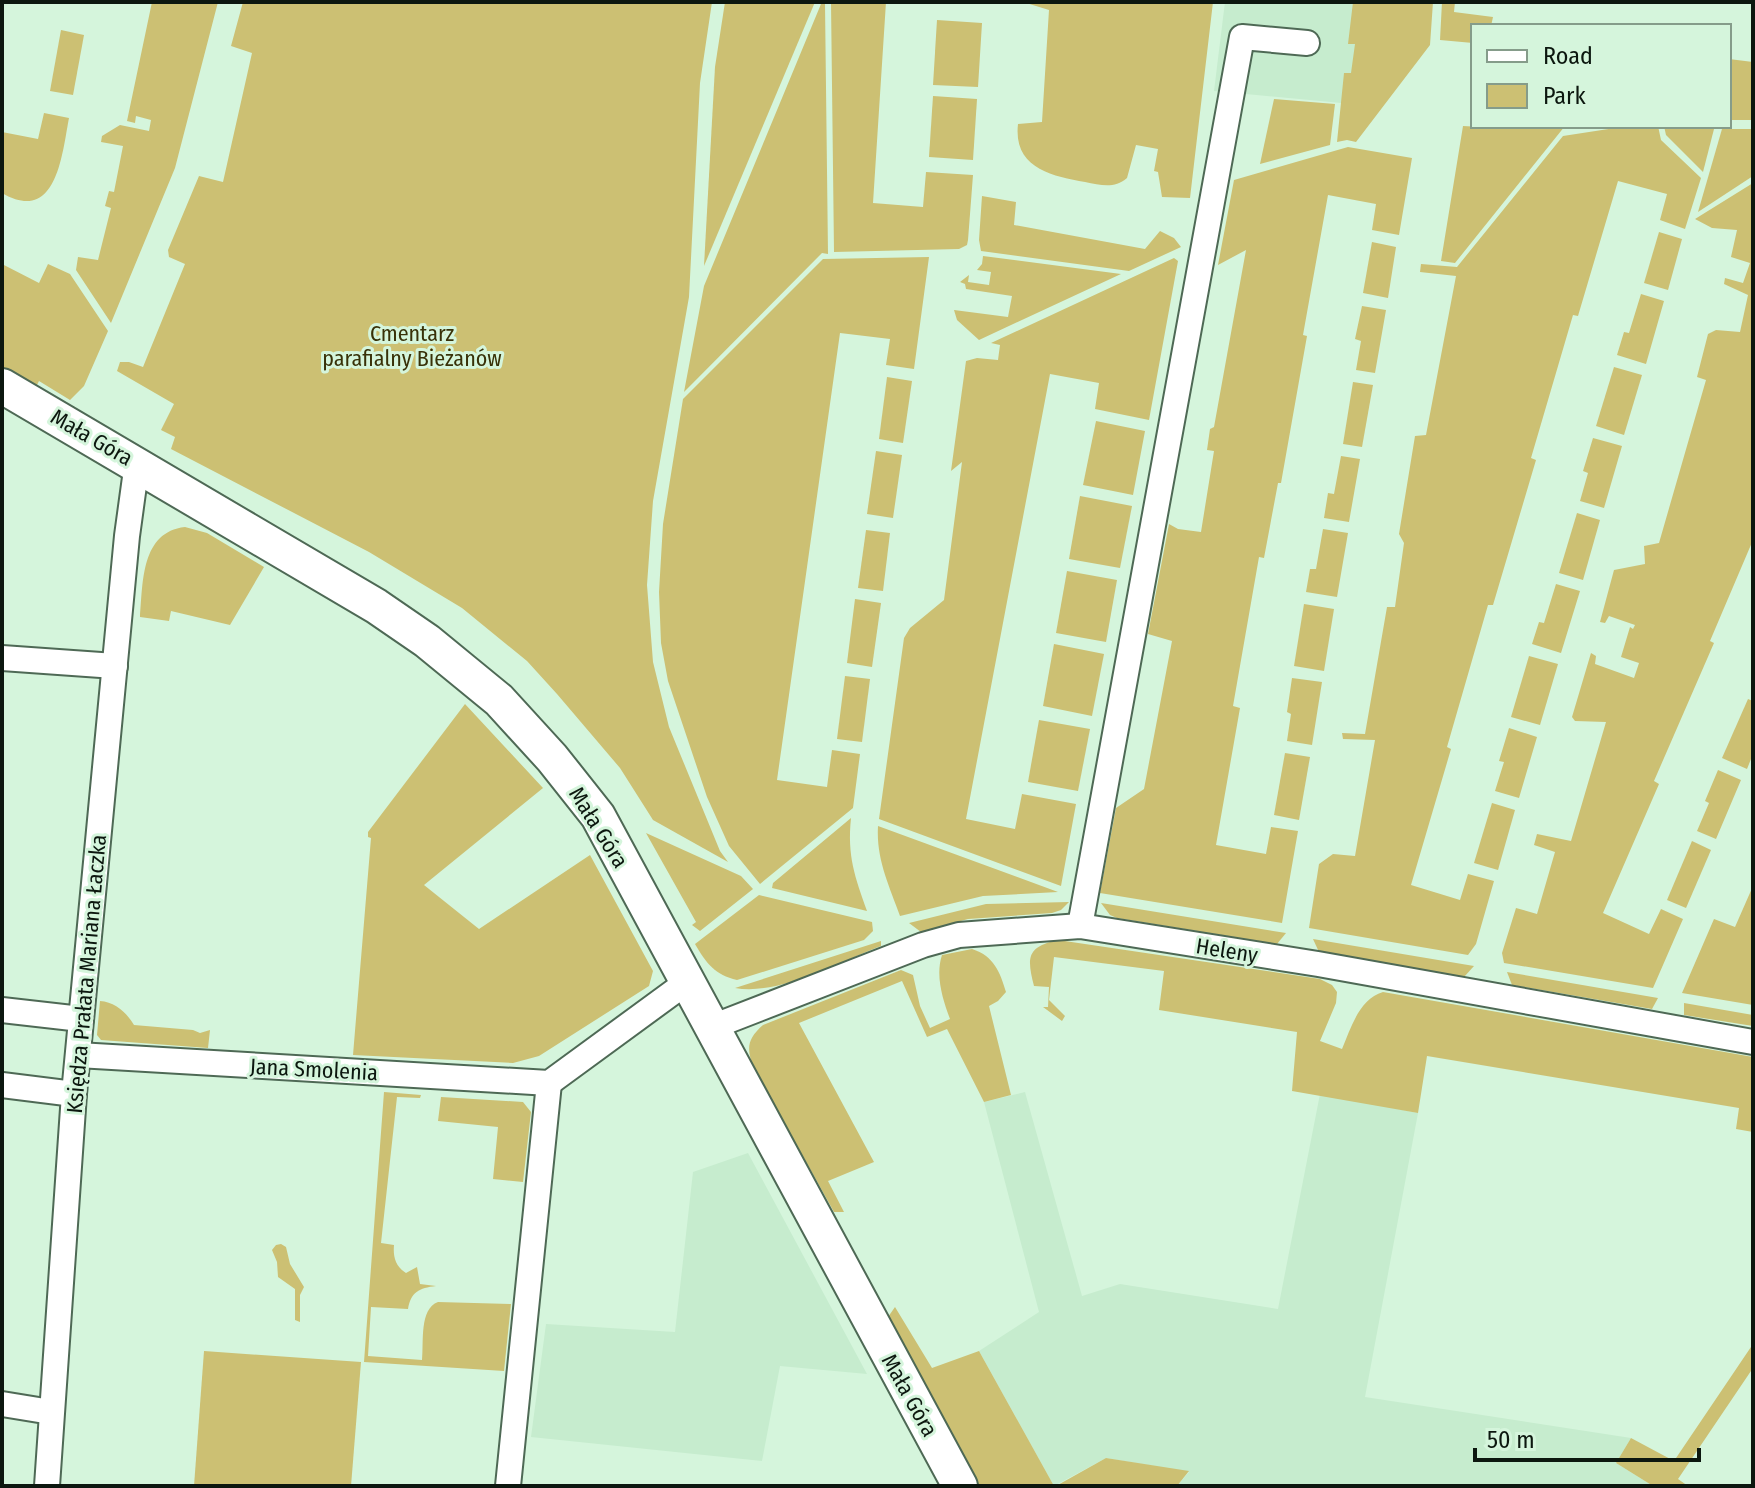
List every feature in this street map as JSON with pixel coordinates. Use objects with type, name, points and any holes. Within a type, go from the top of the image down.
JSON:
[{"type":"street","points":[[1080,926],[1242,37],[1307,43]]},
{"type":"street","name":"Mała Góra","points":[[2,386],[376,606],[427,641],[499,700],[552,758],[598,816],[953,1483]]},
{"type":"street","name":"Księdza Prałata Mariana Łaczka","points":[[47,1486],[74,1094],[127,536],[137,463]]},
{"type":"street","points":[[2,658],[115,666]]},
{"type":"street","name":"Heleny","points":[[712,1027],[902,952],[947,938],[1003,930],[1080,926],[1318,964],[1753,1042]]},
{"type":"street","points":[[508,1486],[549,1083],[687,982]]},
{"type":"street","points":[[2,1010],[81,1019]]},
{"type":"street","name":"Jana Smolenia","points":[[78,1055],[549,1083]]},
{"type":"street","points":[[2,1085],[74,1094]]},
{"type":"street","points":[[2,1404],[51,1412]]},
{"type":"shaded area","points":[[1225,2],[1363,2],[1352,104],[1214,91]]},
{"type":"shaded area","points":[[1025,1092],[1082,1296],[1120,1284],[1278,1309],[1320,1094],[1418,1113],[1365,1397],[1631,1438],[1616,1463],[1653,1486],[1177,1486],[1189,1472],[1106,1458],[1054,1486],[979,1351],[1039,1312],[984,1102]]},
{"type":"shaded area","points":[[748,1153],[867,1374],[780,1366],[762,1461],[531,1437],[546,1324],[675,1332],[693,1172]]},
{"type":"green space","points":[[152,2],[218,2],[175,168],[111,323],[76,270],[78,257],[98,260],[111,208],[105,206],[109,191],[114,192],[123,146],[101,142],[102,136],[120,125],[149,131],[151,120],[136,116],[135,123],[127,121]]},
{"type":"green space","name":"Cmentarz parafialny Bieżanów","points":[[243,2],[712,2],[700,83],[689,297],[653,501],[647,585],[653,662],[669,727],[720,851],[728,862],[653,820],[620,768],[557,694],[527,661],[462,608],[369,552],[171,449],[175,437],[161,430],[174,404],[117,371],[120,362],[143,367],[185,264],[169,257],[168,250],[199,176],[223,182],[252,53],[231,46]]},
{"type":"green space","points":[[725,2],[815,2],[704,266],[715,67]]},
{"type":"green space","points":[[831,2],[886,2],[873,203],[923,207],[926,172],[973,175],[967,245],[959,249],[834,252]]},
{"type":"green space","points":[[1023,2],[1213,2],[1190,198],[1162,197],[1158,172],[1154,171],[1158,149],[1136,145],[1127,178],[1112,185],[1060,177],[1028,160],[1018,139],[1018,124],[1042,122],[1049,10]]},
{"type":"green space","points":[[1353,2],[1433,2],[1430,45],[1356,142],[1337,142],[1344,73],[1351,73],[1355,44],[1348,44]]},
{"type":"green space","points":[[1442,2],[1455,2],[1454,12],[1493,17],[1491,24],[1471,24],[1471,43],[1440,40]]},
{"type":"green space","points":[[821,4],[825,4],[828,254],[822,253],[684,392],[704,286]]},
{"type":"green space","points":[[937,20],[982,23],[978,87],[933,85]]},
{"type":"green space","points":[[61,30],[84,35],[73,95],[50,91]]},
{"type":"green space","points":[[1731,59],[1753,62],[1753,120],[1731,120]]},
{"type":"green space","points":[[933,96],[977,99],[973,160],[929,157]]},
{"type":"green space","points":[[1274,99],[1335,104],[1330,145],[1260,164]]},
{"type":"green space","points":[[44,113],[69,118],[54,181],[46,193],[35,200],[20,200],[2,193],[2,132],[38,139]]},
{"type":"green space","points":[[1463,126],[1563,128],[1455,263],[1441,261]]},
{"type":"green space","points":[[1615,128],[1658,128],[1661,140],[1701,178],[1685,229],[1660,220],[1667,194],[1618,181],[1578,316],[1573,315],[1531,458],[1536,460],[1493,605],[1488,605],[1447,747],[1451,749],[1411,885],[1460,900],[1468,874],[1494,881],[1476,944],[1468,955],[1309,928],[1319,864],[1333,854],[1355,856],[1375,740],[1343,739],[1342,733],[1365,734],[1387,607],[1395,607],[1404,543],[1399,534],[1415,436],[1426,435],[1456,276],[1420,272],[1421,264],[1457,267],[1563,136]]},
{"type":"green space","points":[[1664,128],[1714,129],[1703,172],[1666,135]]},
{"type":"green space","points":[[1722,129],[1753,129],[1753,176],[1698,212]]},
{"type":"green space","points":[[1348,147],[1412,158],[1399,235],[1372,230],[1376,204],[1328,195],[1281,483],[1278,483],[1264,558],[1259,557],[1233,706],[1240,708],[1216,845],[1266,854],[1271,827],[1298,831],[1282,923],[1100,893],[1116,808],[1144,789],[1172,641],[1148,634],[1169,524],[1178,529],[1201,532],[1214,451],[1207,450],[1210,429],[1214,427],[1246,250],[1218,265],[1234,180]]},
{"type":"green space","points":[[1753,183],[1753,540],[1710,641],[1714,643],[1654,781],[1659,784],[1603,913],[1649,934],[1661,909],[1683,919],[1653,988],[1504,963],[1502,953],[1516,908],[1537,914],[1555,852],[1534,845],[1537,834],[1571,841],[1606,722],[1575,721],[1572,717],[1591,653],[1596,656],[1595,664],[1634,678],[1639,663],[1621,657],[1630,627],[1633,629],[1635,625],[1609,616],[1605,623],[1600,622],[1614,570],[1645,564],[1644,546],[1659,543],[1706,380],[1697,377],[1708,334],[1716,330],[1740,332],[1748,295],[1724,284],[1725,278],[1743,283],[1750,263],[1731,257],[1737,230],[1712,228],[1695,219]]},
{"type":"green space","points":[[982,196],[1016,202],[1014,225],[1145,249],[1160,231],[1174,238],[1181,247],[1129,271],[981,251]]},
{"type":"green space","points":[[1659,232],[1682,239],[1668,290],[1644,283]]},
{"type":"green space","points":[[1372,242],[1396,247],[1388,298],[1363,293]]},
{"type":"green space","points":[[983,256],[1121,274],[979,340],[957,320],[954,310],[1008,317],[1012,296],[966,289],[965,284],[960,282],[969,275],[968,282],[989,285],[991,272],[977,270]]},
{"type":"green space","points":[[929,257],[914,369],[886,365],[890,339],[840,333],[777,780],[827,787],[832,750],[860,754],[853,808],[760,884],[729,846],[707,797],[668,681],[661,643],[659,592],[663,524],[683,399],[823,259]]},
{"type":"green space","points":[[1174,258],[1178,261],[1149,420],[1095,409],[1099,383],[1050,374],[966,819],[1015,829],[1022,794],[1076,804],[1061,886],[879,819],[904,638],[910,628],[944,600],[962,462],[951,471],[966,361],[977,358],[998,360],[1000,345],[991,343]]},
{"type":"green space","points":[[2,264],[39,283],[48,264],[70,274],[108,331],[84,386],[70,400],[39,381],[35,389],[2,370]]},
{"type":"green space","points":[[1641,294],[1664,301],[1646,364],[1617,355],[1624,332],[1629,333]]},
{"type":"green space","points":[[1362,306],[1386,310],[1375,373],[1356,370],[1361,341],[1355,339]]},
{"type":"green space","points":[[1614,367],[1642,375],[1624,435],[1596,426]]},
{"type":"green space","points":[[887,377],[912,381],[903,443],[879,439]]},
{"type":"green space","points":[[1353,382],[1373,385],[1362,447],[1343,444]]},
{"type":"green space","points":[[1096,421],[1145,431],[1133,495],[1083,485]]},
{"type":"green space","points":[[1593,438],[1622,446],[1604,508],[1580,501],[1588,473],[1583,471]]},
{"type":"green space","points":[[876,451],[902,455],[893,518],[867,514]]},
{"type":"green space","points":[[1341,456],[1360,459],[1349,522],[1324,518],[1328,493],[1334,494]]},
{"type":"green space","points":[[1080,496],[1132,506],[1120,568],[1069,559]]},
{"type":"green space","points":[[1577,513],[1600,520],[1583,580],[1559,573]]},
{"type":"green space","points":[[185,527],[207,533],[264,567],[230,625],[171,611],[169,621],[140,617],[144,574],[152,548],[171,531]]},
{"type":"green space","points":[[1323,529],[1348,533],[1337,597],[1306,592],[1310,569],[1316,569]]},
{"type":"green space","points":[[866,530],[890,533],[883,591],[858,588]]},
{"type":"green space","points":[[1067,571],[1117,580],[1106,642],[1056,633]]},
{"type":"green space","points":[[1556,584],[1580,591],[1561,653],[1532,644],[1539,622],[1544,623]]},
{"type":"green space","points":[[855,599],[881,603],[872,667],[847,663]]},
{"type":"green space","points":[[1304,604],[1334,609],[1324,671],[1294,666]]},
{"type":"green space","points":[[1054,644],[1104,654],[1092,716],[1043,706]]},
{"type":"green space","points":[[1529,656],[1558,664],[1540,725],[1511,717]]},
{"type":"green space","points":[[845,676],[870,679],[862,742],[837,739]]},
{"type":"green space","points":[[1292,678],[1322,682],[1312,745],[1287,741]]},
{"type":"green space","points":[[1748,699],[1753,701],[1753,754],[1747,769],[1722,758]]},
{"type":"green space","points":[[465,704],[543,788],[424,885],[479,929],[590,855],[653,971],[649,986],[539,1056],[513,1063],[353,1055],[371,838],[368,832]]},
{"type":"green space","points":[[1039,720],[1090,729],[1078,791],[1028,782]]},
{"type":"green space","points":[[1509,728],[1537,737],[1519,798],[1495,791],[1504,762],[1499,761]]},
{"type":"green space","points":[[1285,753],[1310,757],[1299,820],[1274,815]]},
{"type":"green space","points":[[1718,770],[1741,780],[1716,839],[1697,831]]},
{"type":"green space","points":[[1492,803],[1515,810],[1498,870],[1474,863]]},
{"type":"green space","points":[[851,818],[853,866],[867,911],[772,888],[773,883]]},
{"type":"green space","points":[[878,826],[1058,892],[983,896],[900,916],[881,861]]},
{"type":"green space","points":[[646,833],[741,876],[753,889],[700,931],[692,925],[696,922]]},
{"type":"green space","points":[[1692,841],[1711,850],[1686,908],[1667,900]]},
{"type":"green space","points":[[1753,886],[1753,1005],[1682,993],[1714,919],[1735,927]]},
{"type":"green space","points":[[759,895],[872,922],[873,931],[864,940],[737,980],[729,978],[712,967],[695,944]]},
{"type":"green space","points":[[1069,902],[1052,913],[968,919],[921,932],[909,923],[986,904]]},
{"type":"green space","points":[[1101,903],[1286,933],[1277,944],[1117,918],[1110,915]]},
{"type":"green space","points":[[1313,939],[1474,966],[1464,977],[1319,952]]},
{"type":"green space","points":[[1058,940],[1320,979],[1332,985],[1337,992],[1336,1003],[1320,1041],[1342,1049],[1362,1008],[1383,992],[1753,1057],[1753,1132],[1736,1129],[1739,1108],[1427,1056],[1418,1113],[1292,1091],[1297,1032],[1159,1010],[1164,971],[1054,957],[1049,1000],[1065,1016],[1062,1021],[1043,1007],[1048,1007],[1049,987],[1034,986],[1030,968],[1034,950]]},
{"type":"green space","points":[[881,941],[881,946],[789,982],[752,989],[735,988]]},
{"type":"green space","points":[[972,949],[986,956],[995,966],[1006,992],[989,1006],[1011,1095],[984,1102],[947,1029],[927,1037],[902,981],[799,1023],[874,1162],[828,1181],[844,1212],[834,1212],[754,1068],[749,1050],[751,1040],[763,1025],[901,970],[913,975],[920,1006],[930,1028],[950,1019],[940,979],[942,955]]},
{"type":"green space","points":[[1507,972],[1658,998],[1652,1009],[1512,985]]},
{"type":"green space","points":[[100,1001],[120,1008],[134,1025],[200,1033],[210,1030],[208,1048],[101,1040],[97,1035]]},
{"type":"green space","points":[[1684,1003],[1753,1015],[1753,1026],[1684,1015]]},
{"type":"green space","points":[[384,1092],[421,1095],[420,1098],[397,1097],[381,1243],[394,1245],[396,1260],[402,1270],[406,1273],[417,1267],[420,1284],[436,1286],[417,1292],[408,1309],[371,1307],[368,1356],[422,1360],[425,1319],[428,1311],[438,1302],[511,1304],[504,1371],[364,1362]]},
{"type":"green space","points":[[441,1097],[523,1102],[531,1112],[523,1182],[493,1179],[498,1127],[438,1121]]},
{"type":"green space","points":[[281,1244],[286,1247],[290,1264],[304,1287],[300,1295],[300,1322],[295,1320],[295,1289],[278,1277],[272,1250]]},
{"type":"green space","points":[[895,1307],[932,1368],[979,1351],[1054,1486],[978,1486],[888,1317]]},
{"type":"green space","points":[[1753,1344],[1753,1368],[1678,1479],[1688,1486],[1653,1486],[1616,1463],[1631,1438],[1674,1461]]},
{"type":"green space","points":[[204,1351],[361,1362],[351,1486],[194,1486]]},
{"type":"green space","points":[[1106,1458],[1189,1471],[1177,1486],[1056,1486]]}]
